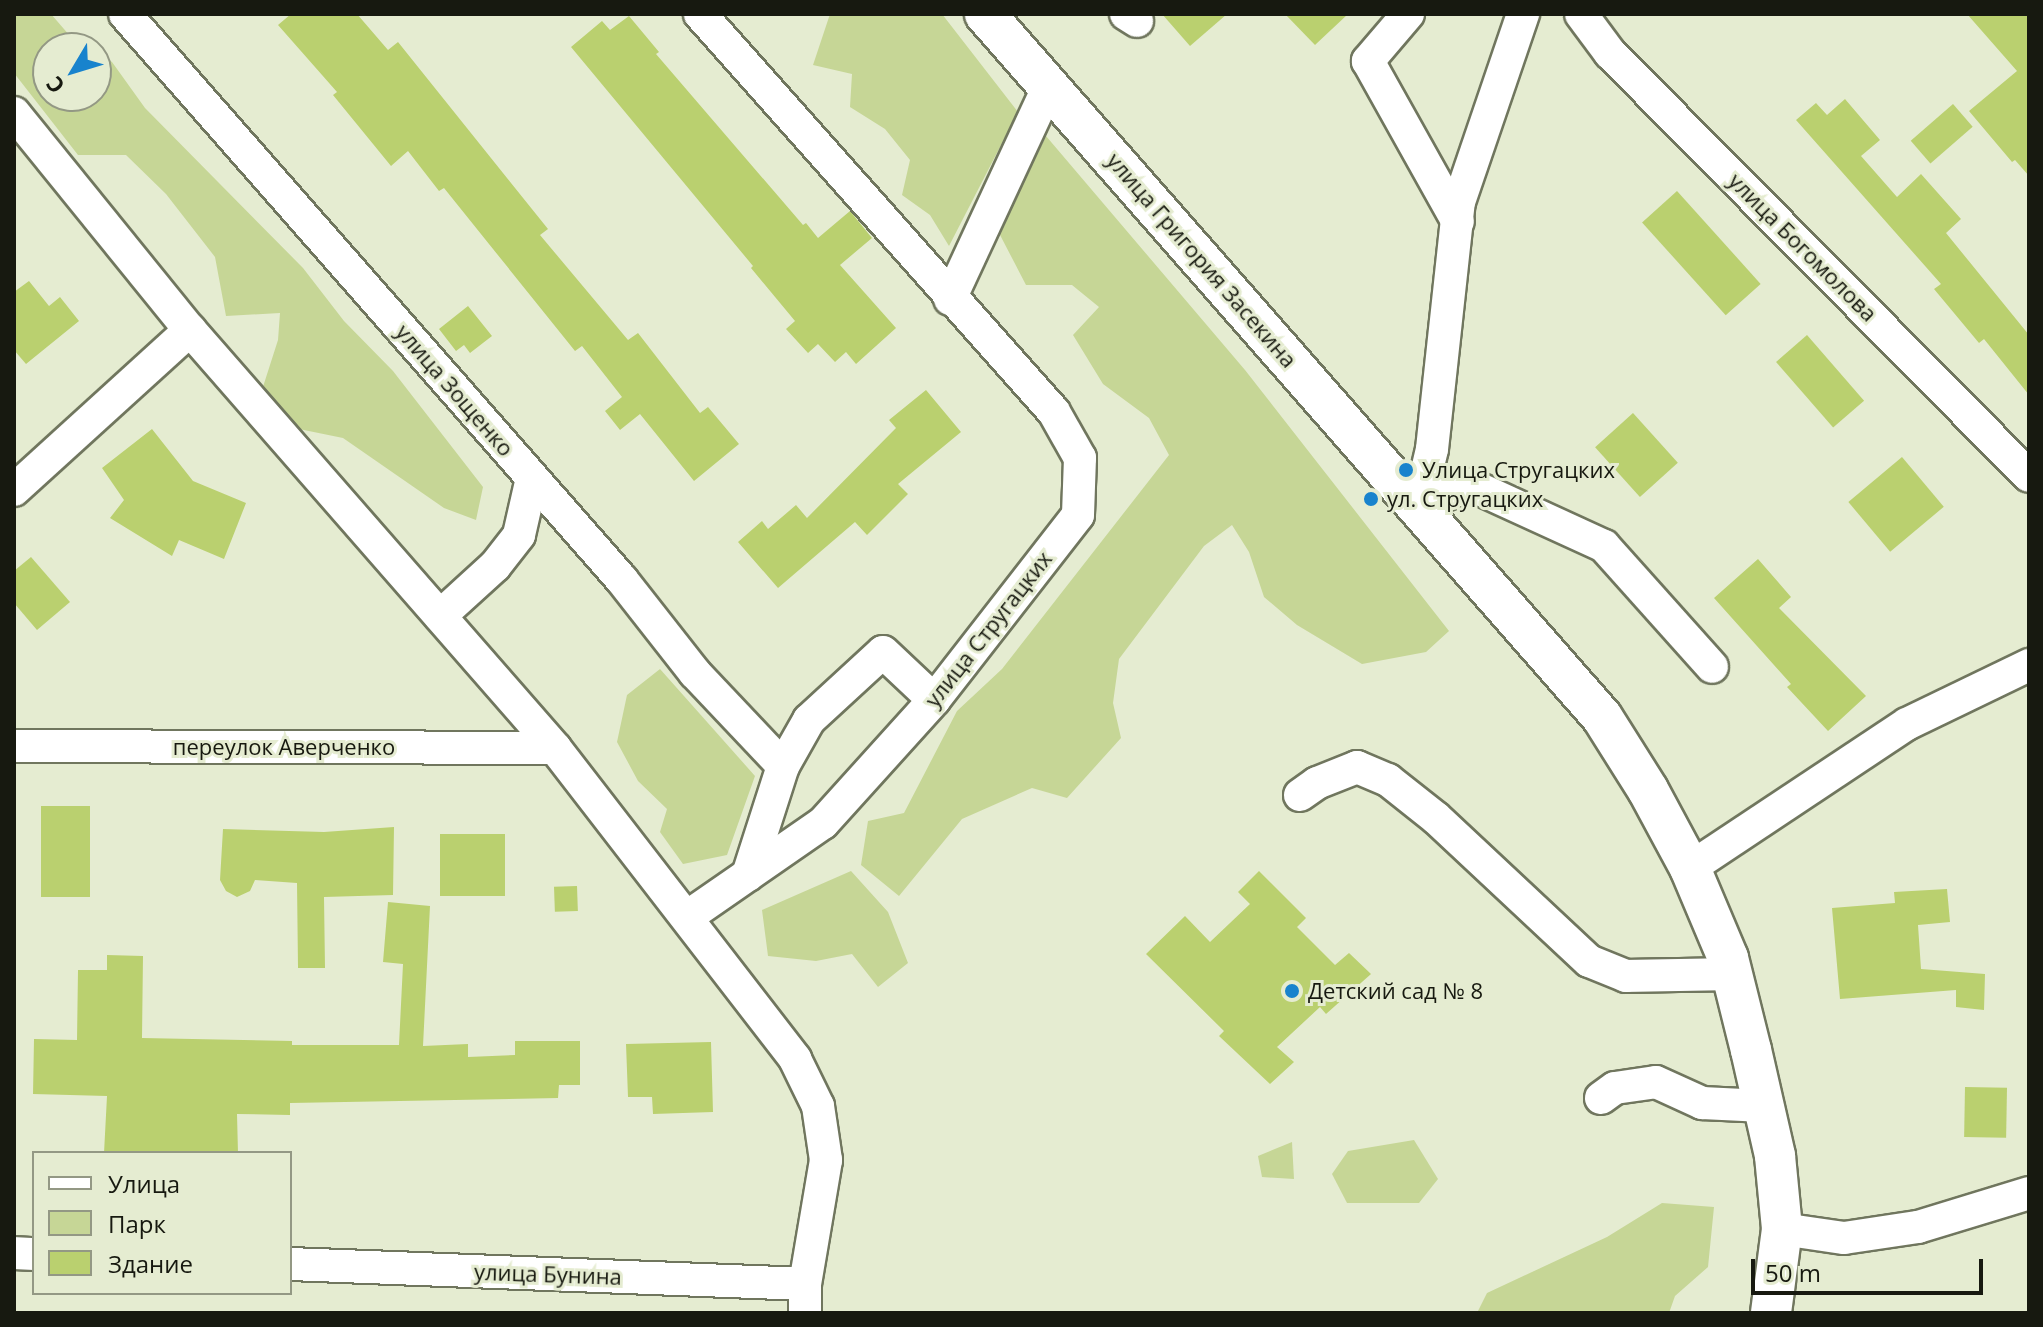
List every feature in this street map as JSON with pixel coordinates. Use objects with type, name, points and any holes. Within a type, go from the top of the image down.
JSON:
[{"type":"main road","name":"улица Григория Засекина","points":[[991,16],[1602,717],[1648,790],[1690,868],[1732,974],[1764,1106],[1775,1156],[1782,1229],[1771,1313]]},
{"type":"street","name":"улица Зощенко","points":[[125,14],[622,580],[695,673],[783,766]]},
{"type":"street","points":[[700,14],[950,299],[1049,86]]},
{"type":"street","points":[[1408,14],[1368,61],[1458,222]]},
{"type":"street","points":[[1419,505],[1432,449],[1459,202],[1523,14]]},
{"type":"street","name":"улица Богомолова","points":[[1581,14],[1610,53],[2029,476]]},
{"type":"street","points":[[14,113],[190,330],[555,748],[795,1059],[818,1106],[826,1160],[805,1299]]},
{"type":"street","name":"улица Стругацких","points":[[687,917],[823,823],[934,700],[1078,515],[1080,458],[1054,412],[950,299]]},
{"type":"street","points":[[14,490],[190,330]]},
{"type":"street","points":[[440,616],[495,566],[519,535],[532,478]]},
{"type":"street","points":[[1419,505],[1471,485],[1604,546],[1712,667]]},
{"type":"street","points":[[748,875],[783,766],[809,720],[883,652],[934,700]]},
{"type":"street","points":[[1690,868],[1907,724],[2029,665]]},
{"type":"street","name":"переулок Аверченко","points":[[14,746],[555,748]]},
{"type":"street","points":[[1300,795],[1317,783],[1357,767],[1388,780],[1436,818],[1589,961],[1626,976],[1732,974]]},
{"type":"street","points":[[1601,1098],[1615,1088],[1656,1082],[1702,1103],[1764,1106]]},
{"type":"street","points":[[1782,1229],[1844,1238],[1918,1227],[2029,1193]]},
{"type":"street","name":"улица Бунина","points":[[292,1264],[805,1299]]},
{"type":"green space","points":[[14,14],[51,14],[67,32],[32,32],[32,96],[14,73]]},
{"type":"green space","points":[[830,14],[942,14],[1018,112],[949,246],[930,215],[902,195],[910,160],[885,129],[850,107],[852,74],[813,65]]},
{"type":"green space","points":[[112,62],[145,108],[303,268],[344,321],[393,371],[483,487],[476,520],[444,508],[343,438],[299,429],[261,393],[278,340],[280,313],[226,316],[215,257],[166,194],[126,155],[78,155],[44,112],[112,112]]},
{"type":"green space","points":[[1046,136],[1245,370],[1449,631],[1426,652],[1362,664],[1297,625],[1264,597],[1249,552],[1232,525],[1204,546],[1119,659],[1113,703],[1121,738],[1067,798],[1032,788],[962,819],[899,896],[861,865],[868,821],[904,813],[957,711],[1002,669],[1169,455],[1149,418],[1103,384],[1073,335],[1099,307],[1072,285],[1026,285],[999,233]]},
{"type":"green space","points":[[660,669],[755,776],[727,855],[683,864],[660,832],[667,809],[638,781],[617,742],[627,695]]},
{"type":"green space","points":[[851,871],[888,912],[908,963],[878,987],[852,954],[816,961],[768,956],[762,910]]},
{"type":"green space","points":[[1414,1140],[1438,1179],[1419,1203],[1347,1203],[1332,1174],[1348,1151]]},
{"type":"green space","points":[[1292,1142],[1294,1179],[1262,1177],[1258,1156]]},
{"type":"green space","points":[[1662,1203],[1714,1207],[1708,1267],[1675,1296],[1669,1313],[1477,1313],[1487,1293],[1607,1237]]},
{"type":"building","points":[[291,14],[357,14],[388,50],[398,42],[548,229],[540,235],[628,340],[638,333],[700,413],[708,407],[739,444],[694,481],[640,414],[620,430],[605,411],[622,397],[582,346],[575,351],[444,188],[439,191],[408,151],[391,166],[333,95],[337,92],[278,25]]},
{"type":"building","points":[[1162,14],[1227,14],[1190,46]]},
{"type":"building","points":[[1285,14],[1348,14],[1315,45]]},
{"type":"building","points":[[1967,14],[2029,14],[2029,176],[2015,160],[2012,162],[1969,111],[2017,71]]},
{"type":"building","points":[[629,16],[659,52],[656,54],[803,225],[806,223],[818,238],[850,211],[872,238],[840,265],[896,328],[856,364],[846,352],[835,362],[818,344],[808,353],[786,329],[795,321],[571,47],[602,21],[610,30]]},
{"type":"building","points":[[1845,99],[1880,140],[1861,156],[1897,197],[1921,174],[1961,219],[1946,233],[2029,335],[2029,395],[1984,339],[1979,343],[1934,289],[1941,284],[1796,120],[1816,103],[1827,115]]},
{"type":"building","points":[[1953,104],[1973,127],[1930,163],[1911,141]]},
{"type":"building","points":[[1677,191],[1761,284],[1726,315],[1642,222]]},
{"type":"building","points":[[29,281],[49,306],[60,297],[79,321],[26,364],[14,350],[14,292]]},
{"type":"building","points":[[468,306],[492,336],[470,353],[464,345],[456,351],[439,329]]},
{"type":"building","points":[[1807,335],[1864,401],[1833,428],[1776,362]]},
{"type":"building","points":[[926,390],[961,432],[898,484],[908,494],[867,535],[855,522],[778,588],[738,542],[762,521],[768,529],[796,505],[807,518],[896,428],[889,420]]},
{"type":"building","points":[[1633,413],[1678,463],[1640,497],[1595,447]]},
{"type":"building","points":[[152,429],[193,481],[246,503],[224,559],[179,540],[172,556],[110,518],[124,500],[102,468]]},
{"type":"building","points":[[1902,457],[1944,507],[1890,552],[1848,502]]},
{"type":"building","points":[[31,557],[70,602],[37,630],[14,603],[14,571]]},
{"type":"building","points":[[1758,559],[1791,597],[1779,608],[1866,696],[1828,731],[1787,687],[1791,684],[1714,598]]},
{"type":"building","points":[[41,806],[90,806],[90,897],[41,897]]},
{"type":"building","points":[[394,827],[393,895],[324,897],[325,968],[298,968],[297,883],[255,880],[250,891],[237,897],[226,891],[220,880],[223,829],[324,832]]},
{"type":"building","points":[[440,834],[505,834],[505,896],[440,896]]},
{"type":"building","points":[[1259,871],[1306,918],[1297,927],[1335,965],[1349,953],[1371,974],[1326,1014],[1320,1007],[1277,1047],[1294,1062],[1270,1084],[1219,1036],[1224,1031],[1146,954],[1185,916],[1210,942],[1250,904],[1238,892]]},
{"type":"building","points":[[577,886],[578,911],[555,912],[554,887]]},
{"type":"building","points":[[1947,889],[1950,922],[1918,925],[1921,969],[1985,974],[1984,1010],[1956,1007],[1956,990],[1840,999],[1832,908],[1895,903],[1894,892]]},
{"type":"building","points":[[388,902],[430,906],[423,1046],[468,1044],[468,1057],[515,1055],[515,1041],[580,1041],[580,1085],[559,1085],[558,1098],[290,1103],[290,1115],[237,1114],[238,1151],[104,1151],[107,1096],[33,1094],[34,1039],[77,1040],[78,970],[107,970],[107,955],[143,956],[142,1038],[292,1041],[292,1045],[399,1045],[403,964],[383,962]]},
{"type":"building","points":[[711,1042],[713,1112],[653,1114],[652,1097],[628,1097],[626,1044]]},
{"type":"building","points":[[1965,1087],[2007,1088],[2006,1138],[1964,1137]]},
{"type":"place","name":"Улица Стругацких","points":[[1406,470]]},
{"type":"place","name":"ул. Стругацких","points":[[1371,499]]},
{"type":"place","name":"Детский сад № 8","points":[[1292,991]]}]
